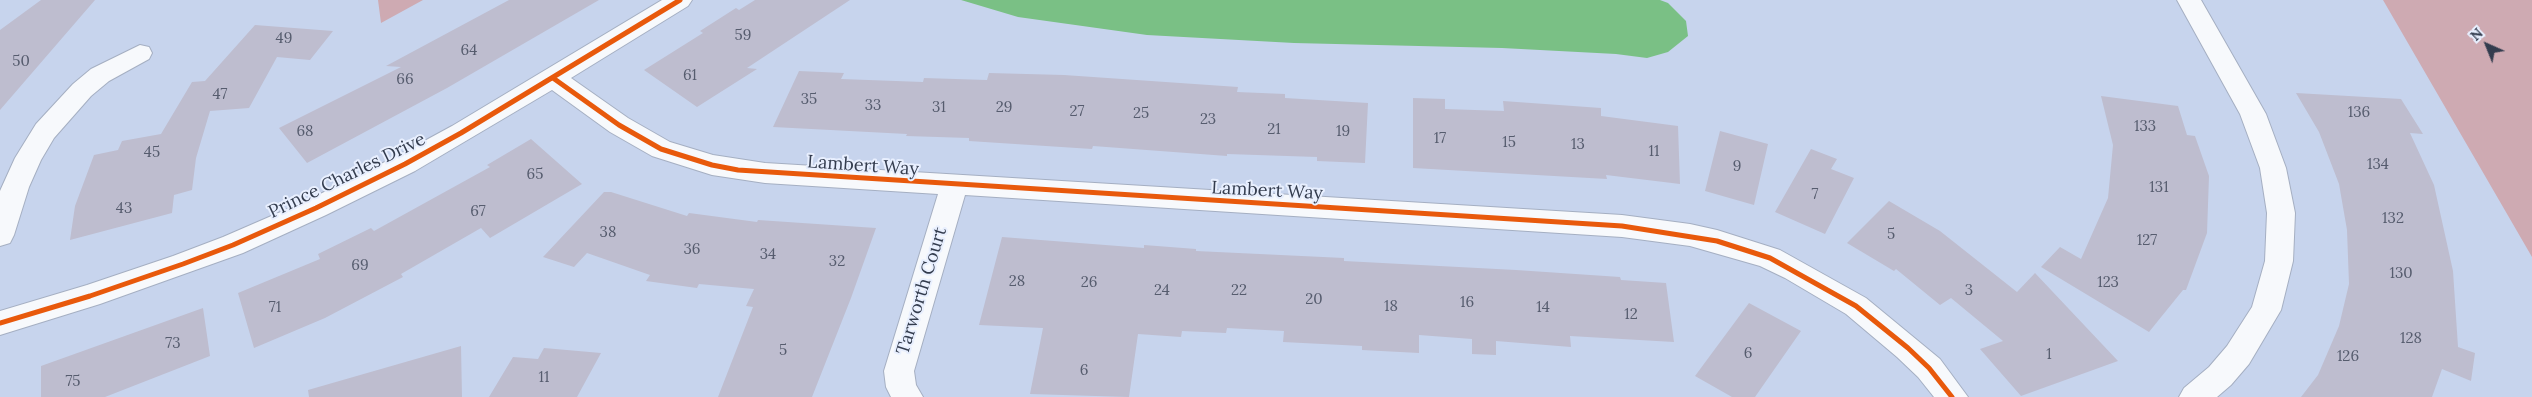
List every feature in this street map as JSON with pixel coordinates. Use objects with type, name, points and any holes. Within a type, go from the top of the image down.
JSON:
[{"type":"street","name":"Prince Charles Drive","points":[[0,323],[119,287],[258,234],[413,160],[553,78],[680,0]]},
{"type":"street","points":[[2189,0],[2253,114],[2273,168],[2281,213],[2279,260],[2266,310],[2238,355],[2220,376],[2196,397]]},
{"type":"street","points":[[0,235],[15,187],[28,158],[44,132],[82,90],[100,75],[140,53]]},
{"type":"street","name":"Lambert Way","points":[[553,78],[638,138],[661,149],[703,163],[765,173],[1622,226],[1690,235],[1770,258],[1825,286],[1856,306],[1895,337],[1929,368],[1952,397]]},
{"type":"street","name":"Tarworth Court","points":[[907,397],[901,387],[900,371],[903,355],[954,185]]},
{"type":"shaded area","points":[[378,0],[423,0],[381,23]]},
{"type":"shaded area","points":[[961,0],[1660,0],[1668,3],[1686,21],[1688,36],[1668,52],[1647,58],[1616,54],[1502,48],[1294,43],[1147,35],[1018,17]]},
{"type":"shaded area","points":[[2383,0],[2532,0],[2532,257]]},
{"type":"building","points":[[41,0],[95,0],[0,110],[0,30]]},
{"type":"building","points":[[509,0],[599,0],[447,88],[307,163],[279,128],[401,67],[386,66]]},
{"type":"building","points":[[755,0],[850,0],[747,68],[757,69],[697,107],[644,70],[703,33],[700,31],[736,8],[739,10]]},
{"type":"building","points":[[255,25],[333,31],[310,60],[277,57],[249,108],[210,111],[196,158],[192,190],[174,195],[172,213],[70,240],[75,206],[94,155],[118,150],[122,141],[161,134],[192,82],[205,81]]},
{"type":"building","points":[[799,71],[844,73],[841,79],[923,82],[924,78],[987,80],[989,73],[1064,75],[1238,87],[1237,92],[1285,94],[1285,98],[1368,103],[1365,163],[1317,161],[1317,157],[1227,154],[1227,156],[1093,146],[1092,149],[969,141],[969,138],[906,136],[907,134],[773,127]]},
{"type":"building","points":[[2296,93],[2401,99],[2423,134],[2410,133],[2434,185],[2453,271],[2458,347],[2475,353],[2471,381],[2442,369],[2432,397],[2301,397],[2318,375],[2339,326],[2349,284],[2347,230],[2339,184],[2319,132]]},
{"type":"building","points":[[2101,96],[2178,106],[2187,135],[2195,136],[2209,176],[2207,233],[2186,290],[2183,290],[2149,332],[2041,267],[2060,247],[2081,259],[2108,198],[2113,145]]},
{"type":"building","points":[[1413,98],[1445,99],[1445,109],[1504,111],[1503,101],[1601,108],[1601,116],[1678,126],[1680,184],[1606,175],[1607,179],[1413,168]]},
{"type":"building","points":[[1720,131],[1768,144],[1754,205],[1705,191]]},
{"type":"building","points":[[531,139],[582,184],[490,238],[481,228],[401,274],[403,277],[325,318],[254,348],[238,293],[320,259],[318,254],[371,228],[374,231],[490,167],[487,165]]},
{"type":"building","points":[[1811,149],[1837,159],[1831,169],[1854,178],[1825,234],[1775,212]]},
{"type":"building","points":[[604,192],[611,192],[687,216],[689,213],[757,222],[758,220],[876,228],[812,397],[718,397],[753,307],[746,306],[754,289],[699,284],[697,288],[646,281],[650,275],[587,253],[574,267],[543,257]]},
{"type":"building","points":[[1889,201],[1940,231],[2017,292],[2035,273],[2118,361],[2021,396],[1980,349],[2003,341],[1951,298],[1940,305],[1896,269],[1894,271],[1847,243]]},
{"type":"building","points":[[1002,237],[1144,248],[1144,245],[1196,249],[1196,251],[1344,258],[1344,261],[1620,277],[1621,280],[1666,283],[1674,342],[1570,336],[1571,347],[1496,341],[1496,355],[1472,354],[1472,339],[1419,335],[1419,353],[1362,350],[1362,346],[1283,342],[1284,331],[1227,328],[1226,333],[1182,331],[1181,337],[1138,334],[1129,397],[1030,394],[1043,328],[979,325]]},
{"type":"building","points":[[1749,303],[1801,331],[1755,397],[1732,397],[1695,376]]},
{"type":"building","points":[[203,308],[210,356],[105,397],[41,397],[41,366]]},
{"type":"building","points":[[461,346],[462,397],[309,397],[308,390]]},
{"type":"building","points":[[544,348],[601,353],[577,397],[489,397],[513,357],[538,359]]},
{"type":"cycle path","points":[[0,323],[90,296],[183,264],[233,245],[316,208],[405,164],[461,133],[680,0]]},
{"type":"cycle path","points":[[553,78],[619,125],[661,149],[712,165],[738,170],[1622,226],[1690,235],[1717,241],[1770,258],[1795,270],[1856,306],[1908,348],[1929,368],[1952,397]]}]
